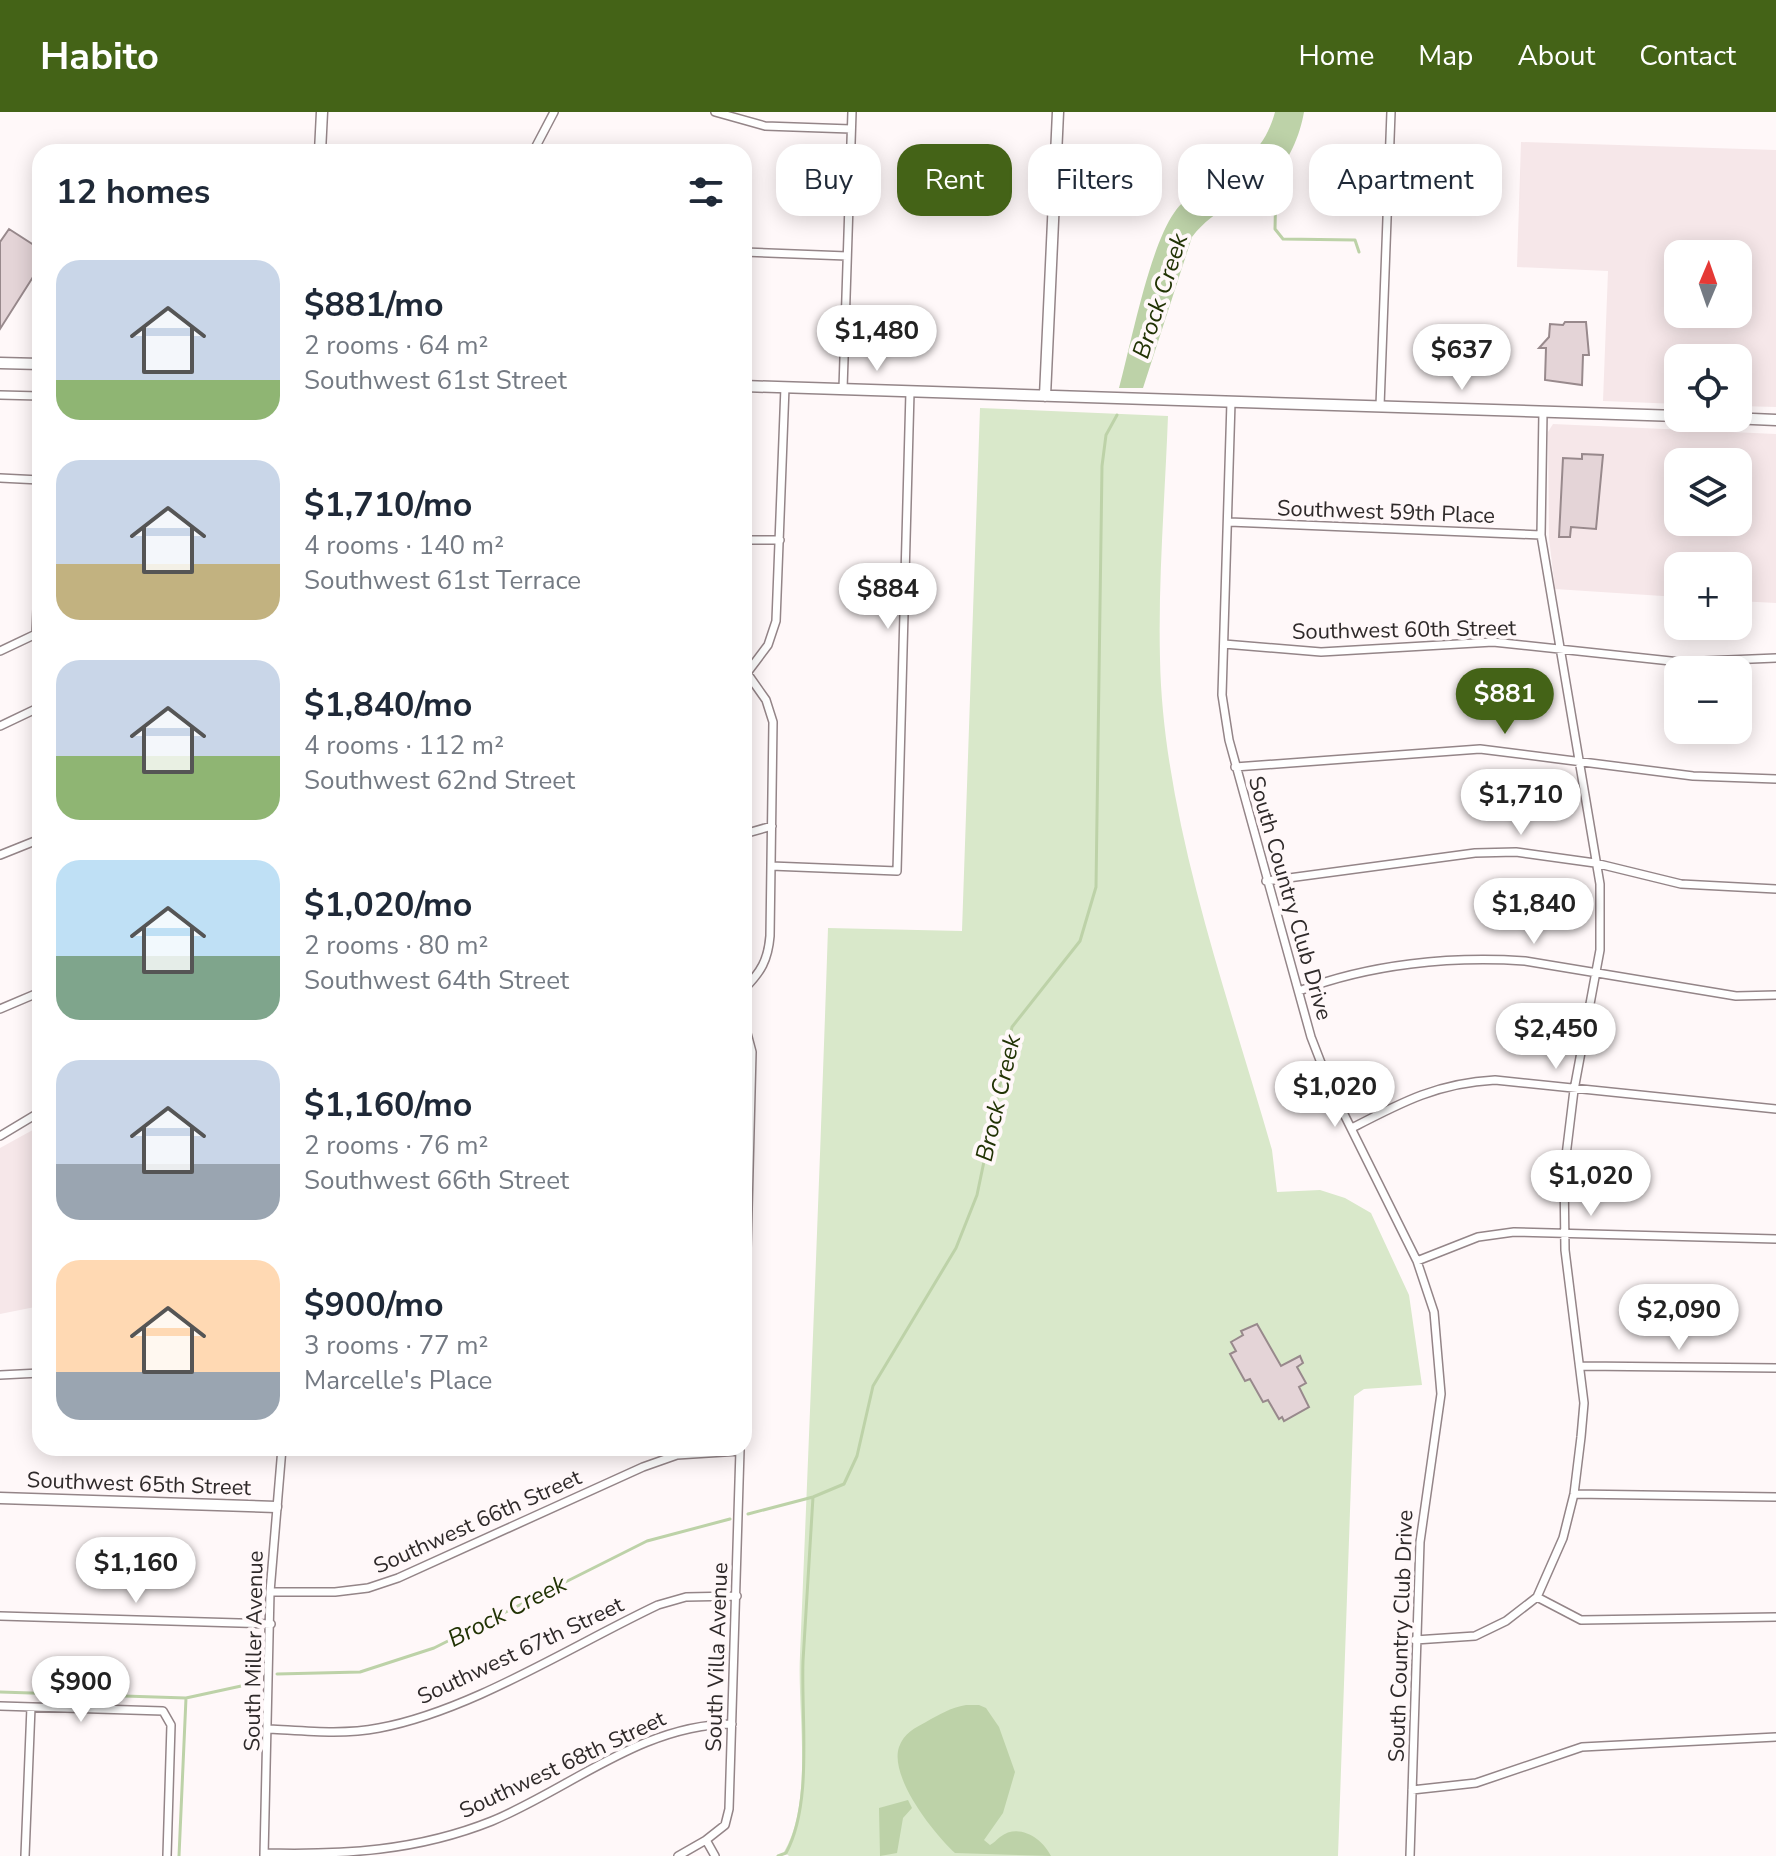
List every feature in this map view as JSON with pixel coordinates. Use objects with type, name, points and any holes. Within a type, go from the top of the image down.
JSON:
[{"type":"main road","points":[[320,144],[322,112]]},
{"type":"main road","points":[[1045,396],[1058,112]]},
{"type":"main road","points":[[0,363],[32,364]]},
{"type":"main road","points":[[752,386],[1664,416]]},
{"type":"main road","points":[[1752,419],[1776,420]]},
{"type":"main road","name":"Southwest 65th Street","points":[[0,1498],[276,1507]]},
{"type":"street","points":[[537,144],[554,112]]},
{"type":"street","points":[[715,112],[765,126],[851,129]]},
{"type":"street","points":[[843,389],[852,112]]},
{"type":"street","points":[[1380,406],[1391,112]]},
{"type":"street","points":[[752,252],[847,256]]},
{"type":"street","points":[[752,667],[761,657],[773,633],[780,540],[785,387]]},
{"type":"street","points":[[771,866],[897,871],[910,392]]},
{"type":"street","points":[[0,395],[32,396]]},
{"type":"street","name":"South Country Club Drive","points":[[1231,402],[1222,695],[1235,767],[1311,1037],[1417,1261],[1434,1312],[1441,1394],[1423,1504],[1415,1640],[1410,1856]]},
{"type":"street","points":[[1415,1640],[1475,1636],[1506,1621],[1537,1597],[1563,1538],[1574,1494],[1584,1403],[1565,1233],[1564,1172],[1601,919],[1579,759],[1541,535],[1543,412]]},
{"type":"street","points":[[0,478],[32,480]]},
{"type":"street","name":"Southwest 59th Place","points":[[1229,522],[1541,535]]},
{"type":"street","points":[[752,540],[780,540]]},
{"type":"street","points":[[0,651],[32,636]]},
{"type":"street","name":"Southwest 60th Street","points":[[1224,644],[1321,652],[1467,641],[1560,646],[1668,661],[1776,658]]},
{"type":"street","points":[[752,683],[766,700],[773,722],[768,956],[761,973],[752,981]]},
{"type":"street","points":[[0,726],[32,711]]},
{"type":"street","points":[[1235,767],[1437,749],[1480,749],[1579,759],[1693,776],[1776,779]]},
{"type":"street","points":[[752,832],[772,826]]},
{"type":"street","points":[[0,855],[32,842]]},
{"type":"street","points":[[1266,881],[1475,853],[1516,852],[1595,863],[1681,884],[1776,889]]},
{"type":"street","points":[[1299,991],[1327,981],[1434,961],[1525,961],[1736,996],[1776,995]]},
{"type":"street","points":[[0,1009],[32,995]]},
{"type":"street","points":[[1352,1128],[1418,1094],[1459,1082],[1495,1080],[1776,1109]]},
{"type":"street","points":[[0,1136],[32,1117]]},
{"type":"street","points":[[1417,1261],[1478,1237],[1514,1232],[1776,1239]]},
{"type":"street","points":[[1581,1366],[1776,1368]]},
{"type":"street","points":[[0,1375],[32,1373]]},
{"type":"street","name":"South Miller Avenue","points":[[264,1854],[270,1729],[270,1592],[281,1456]]},
{"type":"street","name":"Southwest 66th Street","points":[[270,1592],[368,1588],[398,1578],[643,1467],[674,1456]]},
{"type":"street","name":"South Villa Avenue","points":[[706,1840],[725,1825],[729,1809],[740,1456]]},
{"type":"street","points":[[1574,1494],[1776,1497]]},
{"type":"street","name":"Southwest 67th Street","points":[[270,1729],[341,1733],[381,1728],[424,1716],[494,1687],[658,1605],[686,1597],[737,1596]]},
{"type":"street","points":[[1537,1597],[1565,1614],[1592,1621],[1776,1617]]},
{"type":"street","points":[[0,1616],[271,1624]]},
{"type":"street","points":[[0,1706],[163,1711],[171,1725],[167,1856]]},
{"type":"street","points":[[25,1856],[31,1707]]},
{"type":"street","name":"Southwest 68th Street","points":[[264,1854],[352,1854],[424,1842],[492,1820],[659,1736],[708,1724],[732,1724]]},
{"type":"street","points":[[1412,1790],[1476,1783],[1582,1747],[1776,1737]]},
{"type":"street","points":[[678,1856],[706,1840],[715,1856]]},
{"type":"shaded area","points":[[1521,142],[1776,150],[1776,407],[1752,406],[1752,344],[1664,344],[1664,403],[1603,401],[1608,271],[1517,267]]},
{"type":"shaded area","points":[[980,408],[1168,416],[1160,599],[1164,720],[1185,844],[1218,969],[1272,1150],[1277,1192],[1320,1190],[1345,1198],[1371,1213],[1409,1295],[1422,1385],[1364,1389],[1354,1396],[1338,1856],[789,1856],[784,1852],[799,1808],[801,1783],[800,1655],[828,928],[962,931]]},
{"type":"shaded area","points":[[1553,424],[1664,429],[1664,432],[1776,434],[1776,603],[1752,602],[1752,552],[1664,552],[1664,596],[1555,589],[1549,538],[1548,432]]},
{"type":"shaded area","points":[[32,1130],[32,1308],[0,1314],[0,1148]]},
{"type":"water","name":"Brock Creek","points":[[1275,112],[1304,112],[1293,147],[1293,144],[1260,144]]},
{"type":"water","name":"Brock Creek","points":[[1178,209],[1178,216],[1213,216],[1192,237],[1143,388],[1119,388],[1149,273]]},
{"type":"water","points":[[966,1705],[986,1708],[999,1727],[1015,1772],[1003,1813],[984,1840],[990,1845],[1007,1833],[1022,1832],[1030,1834],[1051,1856],[955,1853],[915,1804],[901,1774],[898,1759],[901,1742],[918,1726]]},
{"type":"water","points":[[908,1800],[912,1808],[903,1818],[897,1853],[880,1856],[879,1808]]},
{"type":"building","points":[[9,229],[32,244],[32,279],[0,329],[0,242]]},
{"type":"building","points":[[1565,322],[1586,322],[1589,355],[1583,355],[1582,385],[1545,380],[1546,348],[1539,348],[1549,337],[1550,324],[1563,325]]},
{"type":"building","points":[[1582,454],[1603,455],[1596,529],[1571,527],[1570,537],[1559,537],[1563,458],[1582,459]]},
{"type":"building","points":[[1257,1324],[1281,1366],[1300,1356],[1303,1363],[1297,1367],[1306,1383],[1299,1387],[1309,1407],[1284,1421],[1282,1417],[1279,1419],[1268,1400],[1263,1402],[1250,1379],[1245,1381],[1230,1354],[1236,1351],[1231,1342],[1243,1335],[1241,1331]]},
{"type":"waterway","points":[[1275,216],[1275,229],[1283,239],[1355,240],[1359,252]]},
{"type":"waterway","name":"Brock Creek","points":[[748,1514],[813,1497],[844,1484],[857,1456],[873,1386],[956,1248],[977,1195],[1012,1027],[1080,941],[1096,887],[1102,466],[1106,435],[1117,415]]},
{"type":"waterway","points":[[778,1856],[786,1853],[794,1833],[803,1786],[803,1661],[813,1497]]},
{"type":"waterway","name":"Brock Creek","points":[[277,1674],[360,1672],[434,1648],[647,1541],[730,1519]]},
{"type":"waterway","points":[[0,1692],[186,1698],[255,1683]]},
{"type":"waterway","name":"Brock Creek","points":[[179,1856],[186,1698]]}]
